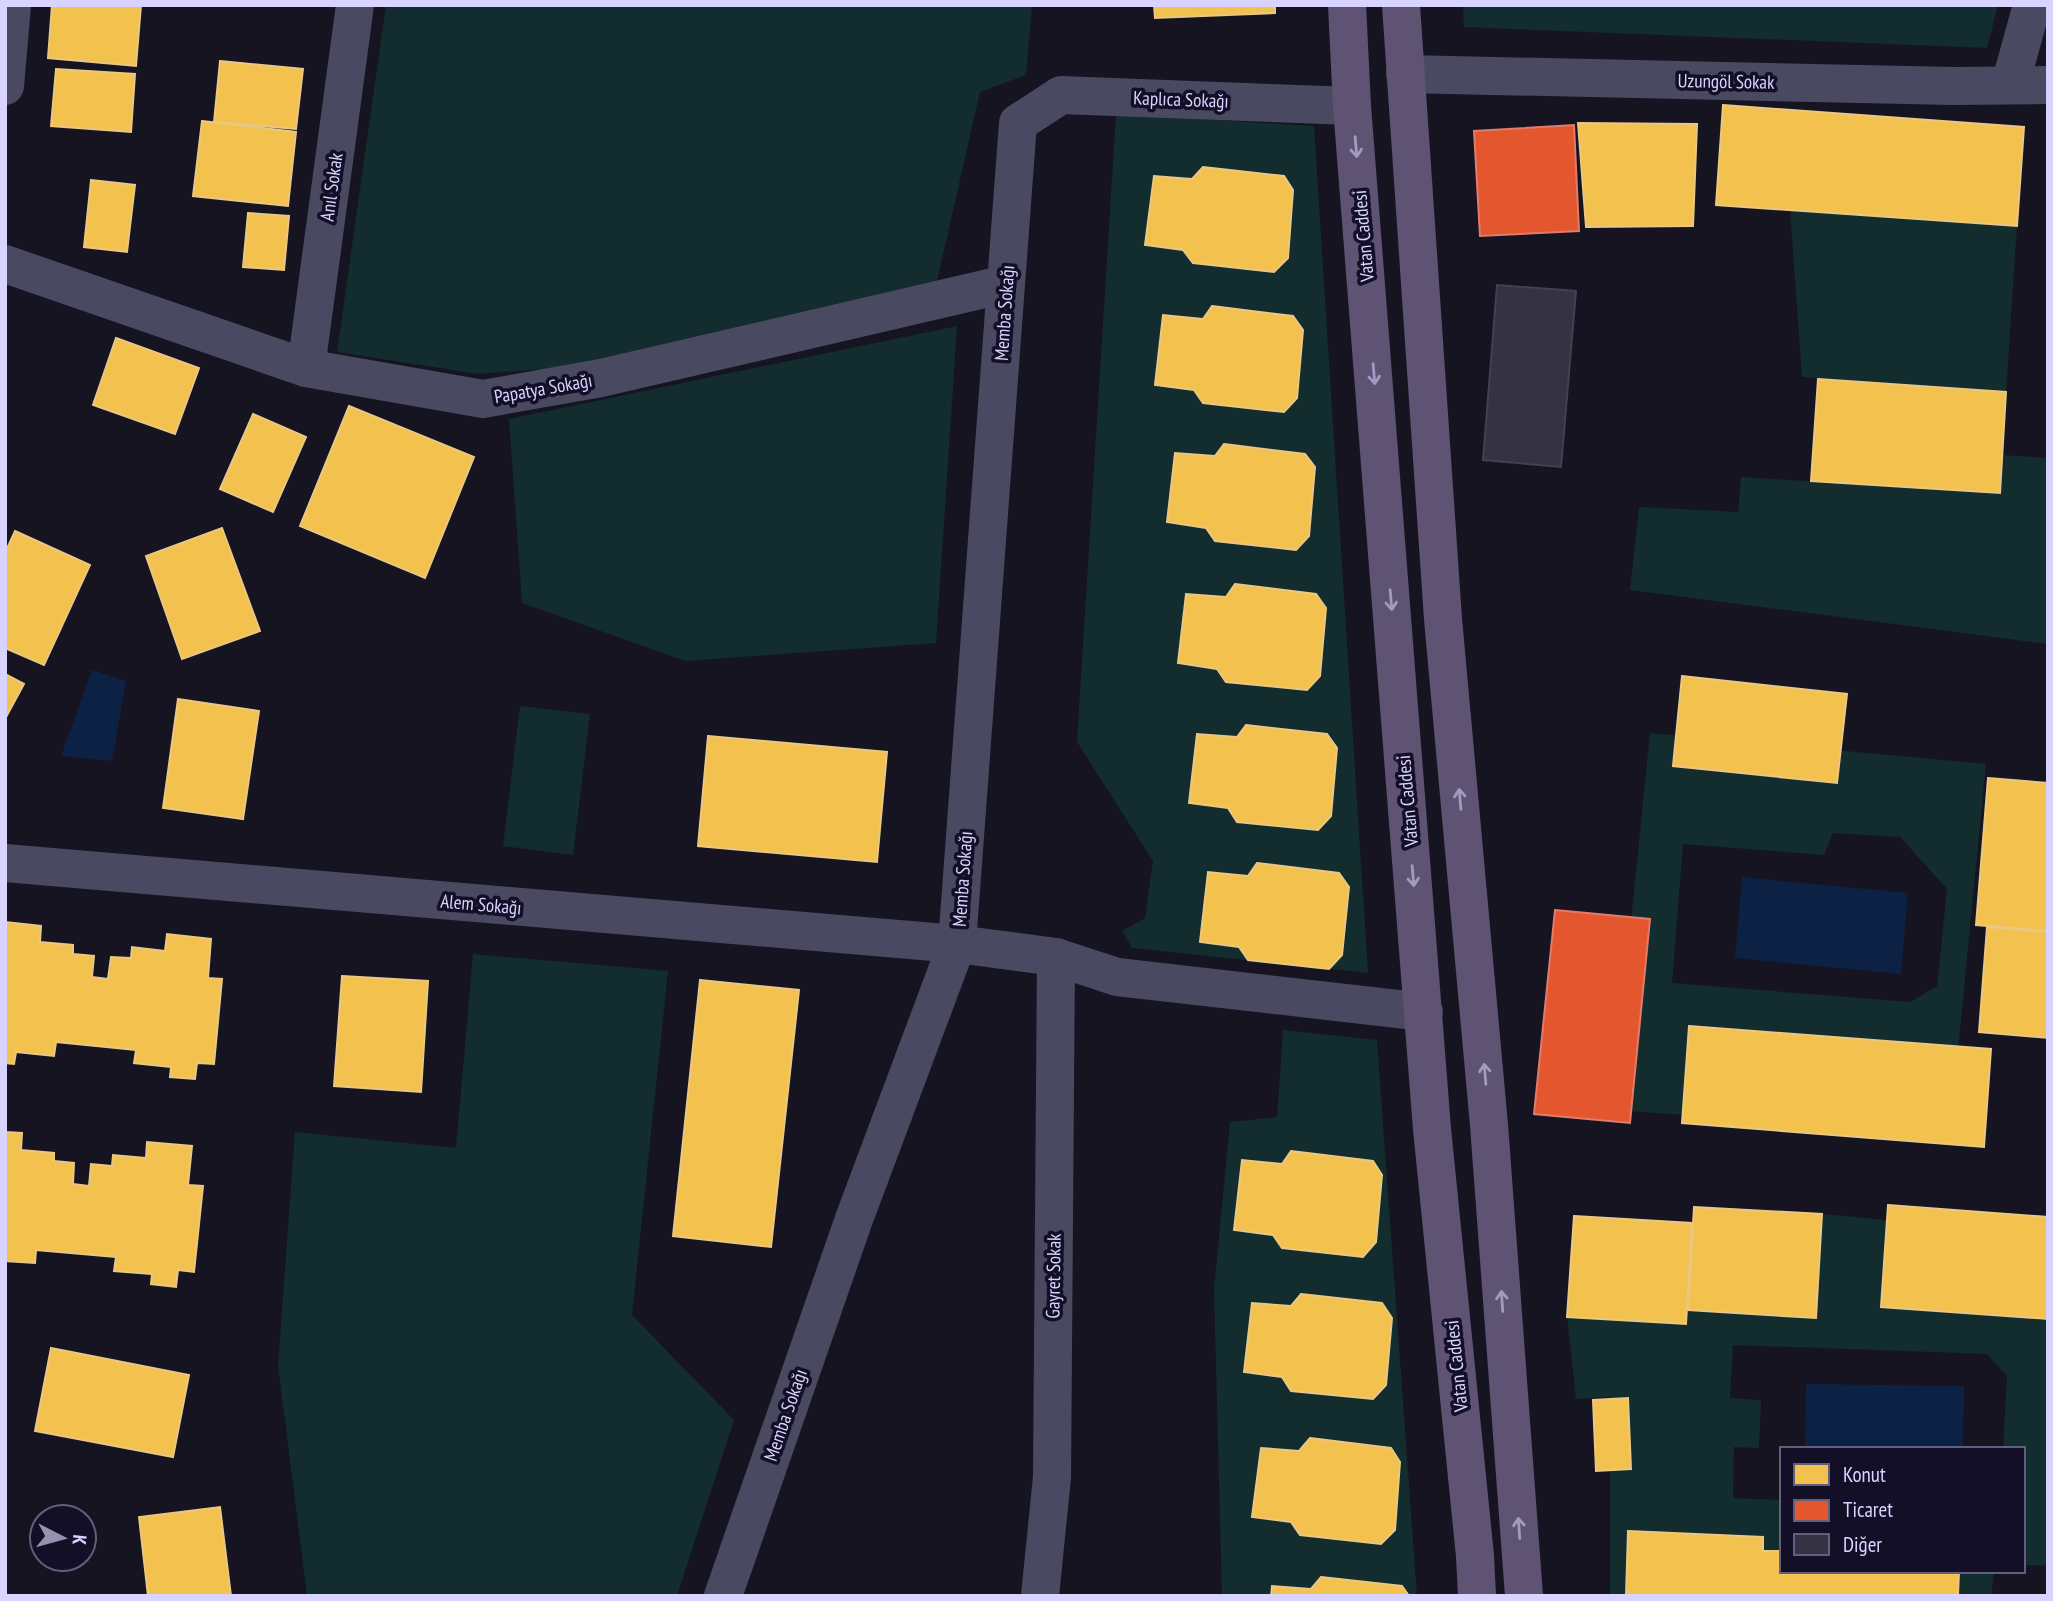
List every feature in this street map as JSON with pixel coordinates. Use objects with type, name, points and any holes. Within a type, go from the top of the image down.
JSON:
[{"type":"main road","name":"Vatan Caddesi","points":[[1347,5],[1352,106],[1433,1143],[1477,1596]]},
{"type":"main road","points":[[1401,5],[1443,620],[1489,1125],[1524,1596]]},
{"type":"street","points":[[5,86],[12,5]]},
{"type":"street","name":"Anıl Sokak","points":[[306,368],[355,5]]},
{"type":"street","points":[[2010,85],[2032,5]]},
{"type":"street","name":"Uzungöl Sokak","points":[[1405,74],[1953,86],[2048,85]]},
{"type":"street","name":"Kaplıca Sokağı","points":[[1018,123],[1060,95],[1352,106]]},
{"type":"street","name":"Memba Sokağı","points":[[723,1596],[845,1245],[957,944],[1018,123]]},
{"type":"street","name":"Papatya Sokağı","points":[[5,264],[306,368],[483,399],[601,378],[1006,284]]},
{"type":"street","name":"Alem Sokağı","points":[[5,863],[957,944],[1056,957],[1117,977],[1424,1012]]},
{"type":"street","name":"Gayret Sokak","points":[[1040,1596],[1052,1477],[1056,957]]},
{"type":"green space","points":[[386,5],[1032,5],[1026,75],[980,92],[937,281],[569,367],[478,374],[337,352]]},
{"type":"green space","points":[[1463,5],[1998,5],[1987,48],[1464,27]]},
{"type":"green space","points":[[1116,114],[1314,126],[1368,973],[1132,948],[1122,931],[1145,918],[1153,861],[1077,742]]},
{"type":"green space","points":[[1790,210],[2017,226],[2006,392],[1802,377]]},
{"type":"green space","points":[[957,326],[936,643],[685,661],[522,603],[509,419]]},
{"type":"green space","points":[[2002,455],[2048,458],[2048,644],[1630,590],[1639,507],[1738,512],[1741,477],[1999,493]]},
{"type":"green space","points":[[520,706],[590,714],[573,855],[503,846]]},
{"type":"green space","points":[[1650,733],[1986,764],[1950,1133],[1612,1110]],"holes":[[[1833,833],[1900,837],[1947,889],[1937,986],[1910,1002],[1672,983],[1683,844],[1824,855]]]},
{"type":"green space","points":[[473,954],[668,971],[632,1315],[734,1420],[677,1596],[307,1596],[278,1365],[295,1132],[456,1148]]},
{"type":"green space","points":[[1283,1030],[1377,1040],[1417,1596],[1222,1596],[1214,1289],[1230,1122],[1277,1117]]},
{"type":"green space","points":[[1822,1214],[1887,1220],[1881,1307],[2048,1315],[2048,1566],[2025,1565],[2025,1447],[2003,1447],[2007,1376],[1987,1354],[1733,1345],[1730,1398],[1761,1400],[1759,1448],[1734,1447],[1733,1498],[1780,1500],[1780,1551],[1763,1551],[1763,1537],[1628,1531],[1626,1596],[1610,1596],[1610,1397],[1576,1399],[1567,1317],[1685,1324],[1687,1311],[1815,1318]]},
{"type":"green space","points":[[1959,1573],[1994,1573],[1991,1596],[1958,1596]]},
{"type":"water","points":[[92,670],[126,681],[112,761],[61,756]]},
{"type":"water","points":[[1742,877],[1908,893],[1901,974],[1735,958]]},
{"type":"water","points":[[1806,1384],[1964,1386],[1963,1447],[1805,1447]]},
{"type":"building: Konut","points":[[52,5],[141,5],[136,66],[48,58]]},
{"type":"building: Konut","points":[[1154,5],[1275,5],[1275,13],[1155,18]]},
{"type":"building: Konut","points":[[220,61],[303,69],[296,129],[214,122]]},
{"type":"building: Konut","points":[[56,69],[135,74],[131,132],[51,126]]},
{"type":"building: Konut","points":[[1723,105],[2024,127],[2017,226],[1716,205]]},
{"type":"building: Konut","points":[[202,121],[296,132],[288,206],[193,196]]},
{"type":"building: Konut","points":[[1578,123],[1697,124],[1693,226],[1586,227]]},
{"type":"building: Konut","points":[[1203,167],[1284,176],[1293,190],[1288,258],[1274,272],[1193,263],[1183,250],[1145,245],[1154,176],[1192,179]]},
{"type":"building: Konut","points":[[91,180],[135,185],[127,252],[84,247]]},
{"type":"building: Konut","points":[[248,213],[289,216],[284,270],[243,267]]},
{"type":"building: Konut","points":[[1212,306],[1293,316],[1303,330],[1297,398],[1284,412],[1203,403],[1194,390],[1155,385],[1163,315],[1203,319]]},
{"type":"building: Konut","points":[[116,338],[199,368],[175,434],[93,405]]},
{"type":"building: Konut","points":[[1818,379],[2006,392],[2000,493],[1811,481]]},
{"type":"building: Konut","points":[[349,406],[474,457],[425,578],[300,526]]},
{"type":"building: Konut","points":[[253,414],[306,437],[273,512],[220,489]]},
{"type":"building: Konut","points":[[1224,444],[1305,454],[1315,467],[1309,536],[1296,550],[1215,541],[1206,528],[1167,522],[1175,453],[1215,456]]},
{"type":"building: Konut","points":[[222,528],[260,631],[182,659],[146,556]]},
{"type":"building: Konut","points":[[15,531],[90,565],[44,665],[5,648],[5,553]]},
{"type":"building: Konut","points":[[1235,584],[1316,594],[1326,608],[1320,676],[1307,690],[1226,682],[1217,669],[1178,663],[1186,594],[1226,597]]},
{"type":"building: Konut","points":[[5,674],[24,684],[5,719]]},
{"type":"building: Konut","points":[[1682,676],[1847,694],[1837,783],[1673,766]]},
{"type":"building: Konut","points":[[178,699],[259,711],[243,819],[163,808]]},
{"type":"building: Konut","points":[[1246,725],[1327,734],[1337,748],[1331,816],[1318,830],[1237,822],[1228,808],[1189,803],[1197,734],[1237,737]]},
{"type":"building: Konut","points":[[708,736],[887,752],[877,862],[698,846]]},
{"type":"building: Konut","points":[[1988,778],[2048,783],[2048,931],[1976,925]]},
{"type":"building: Konut","points":[[1257,863],[1339,873],[1349,887],[1342,955],[1329,969],[1248,960],[1239,947],[1200,942],[1208,872],[1248,876]]},
{"type":"building: Konut","points":[[5,922],[41,926],[40,942],[73,945],[73,954],[94,956],[92,977],[108,979],[111,957],[131,958],[132,947],[165,951],[167,934],[211,939],[208,978],[222,979],[214,1064],[197,1063],[195,1079],[170,1077],[171,1067],[134,1063],[136,1050],[56,1042],[54,1056],[16,1052],[14,1064],[5,1063]]},
{"type":"building: Konut","points":[[1987,927],[2048,932],[2048,1038],[1979,1032]]},
{"type":"building: Konut","points":[[342,976],[428,981],[421,1092],[334,1086]]},
{"type":"building: Konut","points":[[700,980],[799,990],[771,1247],[673,1236]]},
{"type":"building: Konut","points":[[1689,1026],[1991,1049],[1984,1147],[1682,1123]]},
{"type":"building: Konut","points":[[5,1132],[22,1133],[21,1150],[54,1153],[54,1161],[74,1163],[73,1184],[89,1186],[91,1164],[112,1166],[113,1155],[146,1158],[147,1142],[192,1146],[188,1185],[203,1186],[194,1272],[178,1270],[176,1287],[151,1284],[152,1274],[114,1271],[116,1257],[36,1250],[35,1263],[5,1261]]},
{"type":"building: Konut","points":[[1291,1151],[1373,1161],[1382,1175],[1376,1242],[1363,1257],[1282,1248],[1273,1235],[1234,1230],[1242,1160],[1282,1164]]},
{"type":"building: Konut","points":[[1888,1205],[2048,1217],[2048,1319],[1881,1307]]},
{"type":"building: Konut","points":[[1694,1207],[1822,1214],[1816,1318],[1688,1310]]},
{"type":"building: Konut","points":[[1574,1216],[1692,1223],[1686,1324],[1567,1317]]},
{"type":"building: Konut","points":[[1301,1294],[1382,1303],[1392,1318],[1386,1385],[1373,1399],[1291,1391],[1282,1377],[1244,1372],[1252,1303],[1291,1306]]},
{"type":"building: Konut","points":[[51,1348],[189,1375],[173,1457],[35,1431]]},
{"type":"building: Konut","points":[[1628,1398],[1631,1469],[1596,1471],[1593,1400]]},
{"type":"building: Konut","points":[[1310,1438],[1391,1448],[1400,1462],[1395,1530],[1381,1544],[1300,1535],[1291,1522],[1252,1517],[1261,1448],[1299,1451]]},
{"type":"building: Konut","points":[[220,1507],[231,1596],[148,1596],[139,1517]]},
{"type":"building: Konut","points":[[1628,1531],[1763,1537],[1763,1551],[1780,1551],[1780,1573],[1959,1573],[1958,1596],[1626,1596]]},
{"type":"building: Konut","points":[[1321,1577],[1402,1586],[1409,1596],[1271,1596],[1272,1586],[1311,1589]]},
{"type":"building: Ticaret","points":[[1574,125],[1579,231],[1480,236],[1474,131]]},
{"type":"building: Ticaret","points":[[1555,910],[1650,919],[1630,1123],[1534,1114]]},
{"type":"building: Diğer","points":[[1497,285],[1576,291],[1561,467],[1483,460]]}]
